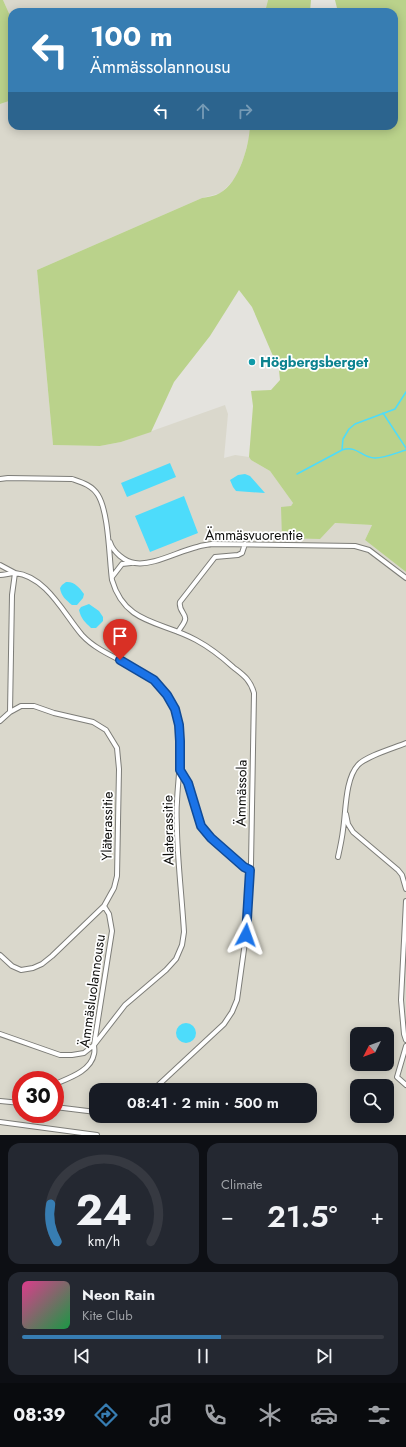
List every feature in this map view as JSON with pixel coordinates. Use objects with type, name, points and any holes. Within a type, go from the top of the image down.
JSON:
[{"type":"street","name":"Ämmässola","points":[[0,480],[8,478],[72,479],[86,484],[98,494],[103,506],[112,577],[119,598],[131,611],[146,620],[196,640],[228,662],[251,684],[254,693],[250,870],[246,935],[237,1000],[232,1012],[224,1024],[161,1083]]},
{"type":"street","points":[[108,537],[111,547],[116,552],[126,560],[134,563]]},
{"type":"street","name":"Ämmäsvuorentie","points":[[112,577],[122,564],[149,562],[197,547],[212,544],[245,544],[355,546],[368,550],[406,578]]},
{"type":"street","points":[[178,632],[185,619],[185,616],[179,608],[180,602],[215,557],[238,555],[242,553],[245,544]]},
{"type":"street","points":[[0,565],[15,573],[12,595],[10,712]]},
{"type":"street","name":"Alaterassitie","points":[[0,575],[15,573],[38,582],[60,605],[85,639],[154,680],[167,695],[175,709],[179,725],[180,741],[177,824],[184,932],[182,945],[176,959],[166,970],[125,1005],[94,1045],[84,1053],[60,1055],[0,1034]]},
{"type":"street","name":"Yläterassitie","points":[[0,721],[10,712],[21,706],[34,706],[54,713],[93,722],[106,730],[117,748],[119,769],[117,876],[114,888],[104,906],[42,964],[33,968],[21,970],[12,966],[0,955]]},
{"type":"street","points":[[338,857],[346,810],[348,785],[358,764],[406,743]]},
{"type":"street","points":[[180,770],[188,783],[201,826],[211,838],[244,867],[250,870]]},
{"type":"street","points":[[346,810],[348,824],[353,832],[398,870],[402,875],[406,889]]},
{"type":"street","points":[[406,901],[401,1000],[404,1034],[406,1040]]},
{"type":"street","name":"Ämmäsluolannousu","points":[[64,1080],[74,1076],[88,1066],[94,1054],[94,1045],[112,931],[109,914],[104,906]]},
{"type":"street","points":[[406,1046],[397,1077],[406,1085]]},
{"type":"street","points":[[0,1101],[12,1102]]},
{"type":"street","points":[[64,1108],[89,1111]]},
{"type":"street","points":[[0,1122],[96,1135]]},
{"type":"shaded area","points":[[3,0],[268,0],[266,8],[8,8],[8,11]]},
{"type":"shaded area","points":[[8,101],[8,130],[250,130],[244,157],[236,178],[221,193],[202,198],[37,270],[53,445],[100,446],[121,442],[225,405],[228,414],[224,458],[235,455],[249,457],[251,460],[270,471],[293,503],[291,506],[335,523],[372,525],[365,540],[406,572],[406,1135],[0,1135],[0,104]]},
{"type":"green space","points":[[0,0],[3,0],[8,11],[8,101],[0,104]]},
{"type":"green space","points":[[268,0],[311,0],[310,8],[266,8]]},
{"type":"green space","points":[[335,0],[406,0],[406,572],[365,540],[372,525],[335,523],[320,539],[282,538],[281,507],[291,506],[293,503],[270,471],[251,460],[249,457],[253,406],[251,391],[271,390],[280,380],[279,370],[252,307],[239,290],[210,336],[174,382],[151,432],[121,442],[100,446],[53,445],[37,270],[202,198],[214,196],[220,193],[227,188],[238,173],[248,144],[250,130],[398,130],[398,8],[337,8]]},
{"type":"water","points":[[170,463],[176,477],[127,497],[121,483]]},
{"type":"water","points":[[245,474],[250,476],[265,493],[236,491],[230,480],[238,475]]},
{"type":"water","points":[[184,496],[198,533],[150,552],[135,516]]},
{"type":"water","points":[[66,582],[79,587],[84,594],[83,598],[77,605],[72,605],[61,593],[60,588]]},
{"type":"water","points":[[89,604],[99,611],[103,617],[103,621],[96,628],[91,628],[81,616],[79,610],[81,607]]},
{"type":"water","points":[[186,1023],[193,1026],[196,1033],[193,1040],[186,1043],[179,1040],[176,1033],[179,1026]]},
{"type":"waterway","points":[[342,450],[343,439],[349,429],[355,424],[395,409],[406,392]]},
{"type":"waterway","points":[[383,413],[406,448]]},
{"type":"waterway","points":[[297,474],[342,450],[352,449],[366,456],[375,458],[406,450]]},
{"type":"place","name":"Högbergsberget","points":[[252,362]]},
{"type":"route","points":[[120,660],[154,680],[167,695],[175,709],[179,725],[180,770],[188,783],[201,826],[211,838],[244,867],[250,870],[246,935]]}]
